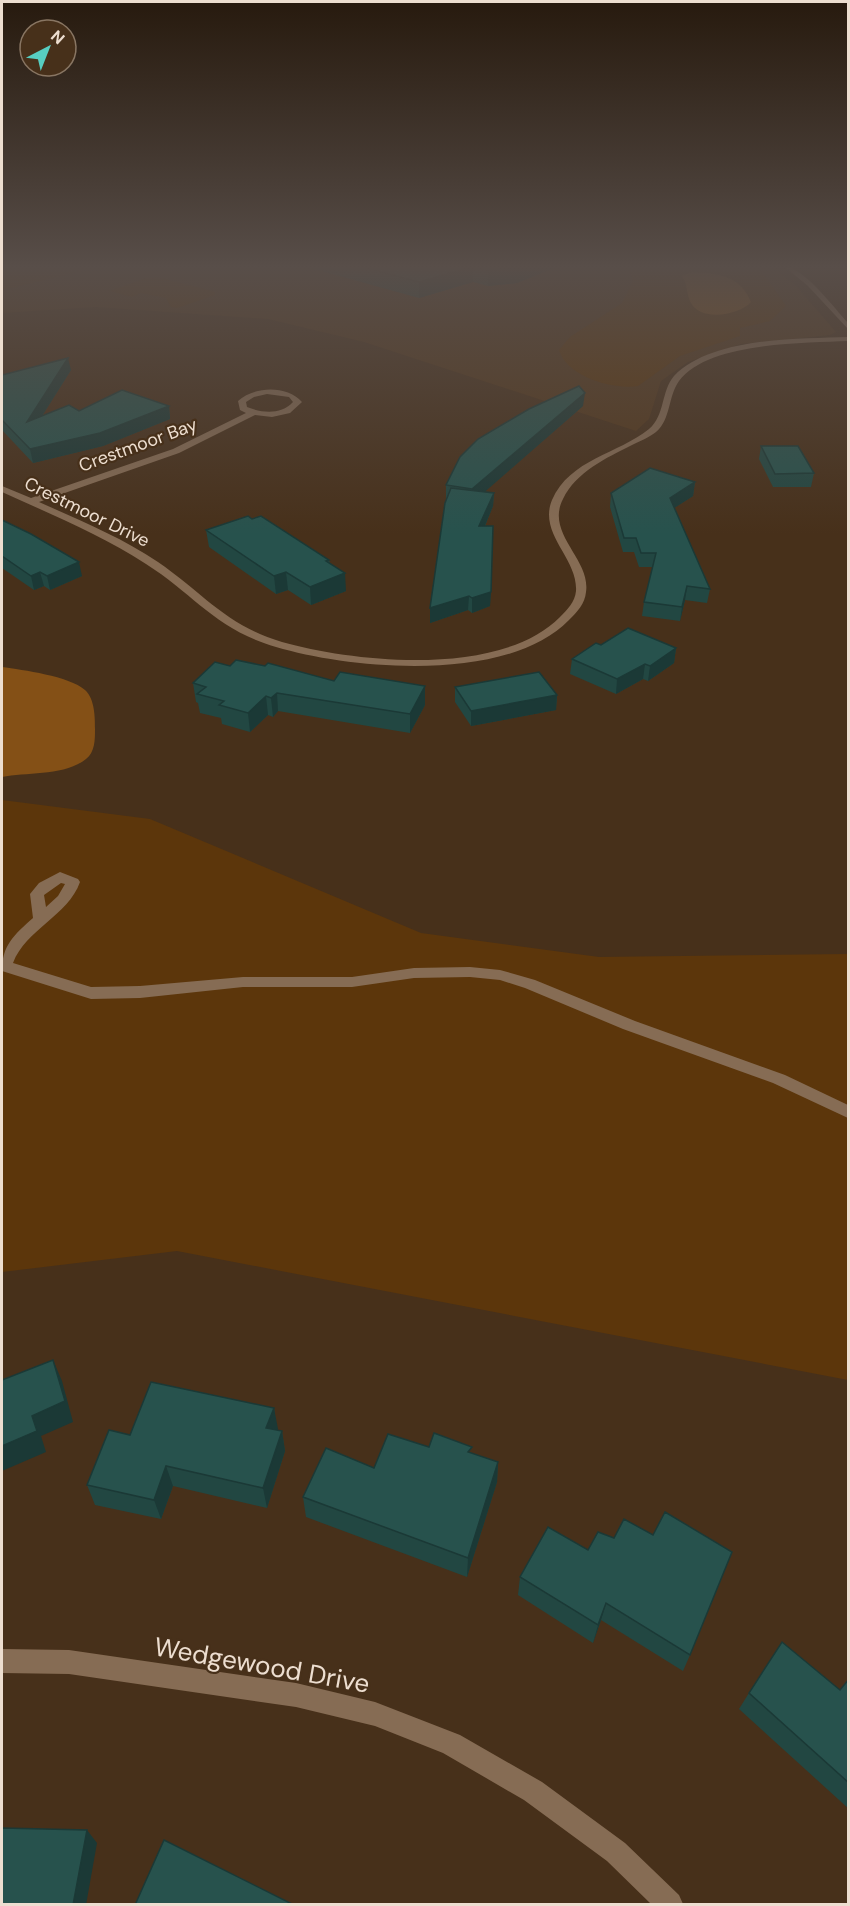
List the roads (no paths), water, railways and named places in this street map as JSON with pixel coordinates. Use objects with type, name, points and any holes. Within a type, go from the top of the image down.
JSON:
[{"type":"street","name":"Crestmoor Drive","points":[[2,489],[136,552],[227,624],[273,643],[338,656],[379,660],[453,661],[487,657],[520,649],[546,636],[564,622],[576,607],[582,594],[582,582],[561,544],[554,524],[554,508],[560,494],[582,471],[653,430],[661,422],[673,384],[680,376],[706,360],[719,356]]},
{"type":"street","points":[[259,393],[284,393],[298,402],[283,412],[254,412],[241,404],[245,398],[259,393]]},
{"type":"street","name":"Crestmoor Bay","points":[[29,502],[176,451],[254,412]]},
{"type":"street","points":[[40,918],[15,942],[3,965],[91,993],[140,992],[243,982],[352,982],[414,973],[470,972],[500,975],[530,984],[629,1025],[779,1078],[849,1112]]},
{"type":"street","name":"Wedgewood Drive","points":[[2,1662],[69,1662],[296,1695],[375,1714],[451,1744],[532,1791],[615,1852],[670,1905]]}]
